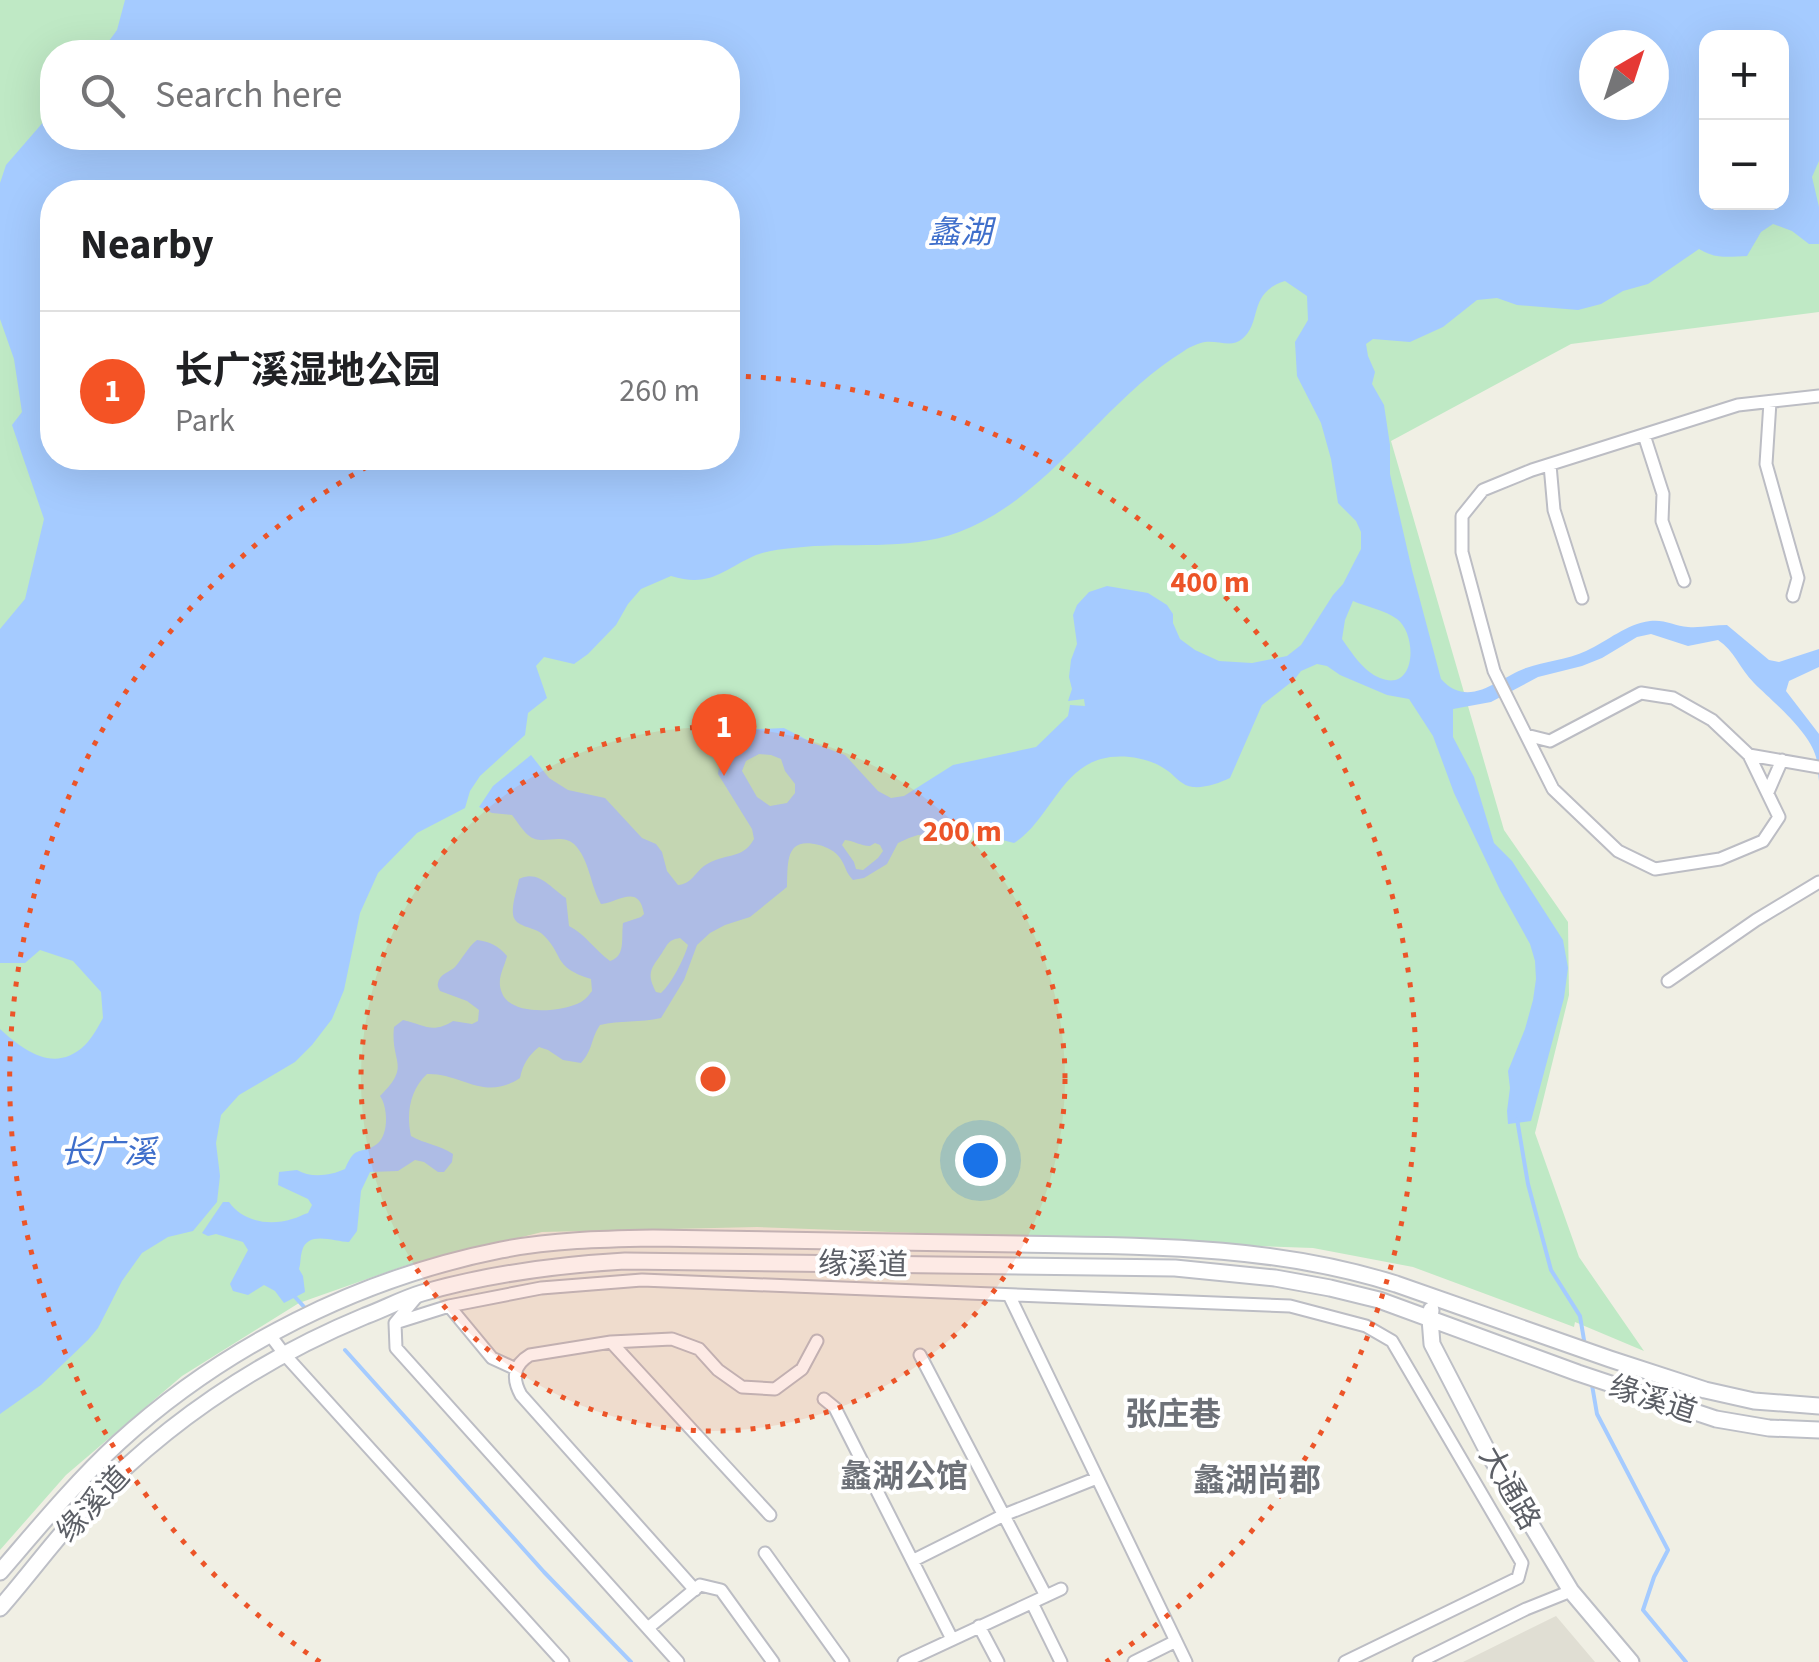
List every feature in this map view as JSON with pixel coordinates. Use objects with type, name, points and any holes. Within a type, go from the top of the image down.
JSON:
[{"type":"main road","name":"缘溪道","points":[[0,1572],[66,1495],[119,1442],[175,1397],[270,1335],[338,1301],[446,1262],[505,1249],[598,1239],[1174,1246],[1304,1261],[1360,1272],[1705,1390],[1754,1401],[1819,1406]]},
{"type":"main road","name":"缘溪道","points":[[0,1608],[86,1506],[164,1434],[208,1400],[336,1329],[419,1294],[553,1266],[625,1260],[1176,1268],[1274,1278],[1379,1300],[1716,1419],[1769,1428],[1819,1430]]},
{"type":"main road","name":"大通路","points":[[1434,1296],[1430,1319],[1432,1344],[1490,1456],[1572,1591],[1631,1662]]},
{"type":"street","points":[[1540,763],[1550,741],[1641,693],[1674,698],[1712,720],[1749,755],[1779,817],[1763,841],[1720,859],[1655,870],[1618,851],[1553,789],[1498,680],[1494,671],[1462,552],[1462,516],[1483,490],[1550,464],[1738,405],[1819,396]]},
{"type":"street","points":[[1770,402],[1766,464],[1798,578],[1793,596]]},
{"type":"street","points":[[1644,435],[1662,494],[1662,522],[1684,581]]},
{"type":"street","points":[[1550,464],[1554,510],[1582,598]]},
{"type":"street","points":[[1526,735],[1550,741]]},
{"type":"street","points":[[1749,755],[1815,765]]},
{"type":"street","points":[[1768,792],[1782,760]]},
{"type":"street","points":[[1668,981],[1819,882]]},
{"type":"street","points":[[394,1323],[449,1306],[541,1288],[642,1280],[1290,1306],[1366,1326],[1392,1340],[1522,1563],[1518,1578],[1345,1662]]},
{"type":"street","points":[[419,1294],[394,1323],[396,1348],[678,1662]]},
{"type":"street","points":[[1009,1295],[1186,1662]]},
{"type":"street","points":[[449,1306],[492,1358],[516,1370]]},
{"type":"street","points":[[270,1335],[563,1662]]},
{"type":"street","points":[[694,1590],[521,1395],[514,1384],[516,1370],[530,1355],[611,1342],[672,1340],[700,1349],[718,1370],[742,1386],[774,1389],[802,1369],[817,1340]]},
{"type":"street","points":[[611,1342],[770,1515]]},
{"type":"street","points":[[920,1355],[1046,1596]]},
{"type":"street","points":[[824,1398],[836,1408],[952,1638]]},
{"type":"street","points":[[914,1560],[1004,1515],[1098,1478]]},
{"type":"street","points":[[764,1553],[843,1662]]},
{"type":"street","points":[[648,1628],[700,1585],[721,1590],[773,1662]]},
{"type":"street","points":[[904,1662],[1061,1589]]},
{"type":"street","points":[[1420,1662],[1572,1591]]},
{"type":"street","points":[[1032,1602],[1062,1662]]},
{"type":"street","points":[[979,1626],[998,1662]]},
{"type":"street","points":[[1134,1662],[1176,1641]]},
{"type":"shaded area","points":[[1556,1616],[1595,1662],[1463,1662]]},
{"type":"green space","points":[[0,0],[1819,0],[1819,312],[1571,344],[1391,441],[1504,830],[1568,922],[1569,995],[1535,1133],[1579,1257],[1644,1351],[1575,1322],[1574,1327],[1413,1267],[1313,1248],[757,1227],[542,1232],[404,1266],[299,1303],[182,1376],[66,1475],[0,1550]]},
{"type":"water","name":"蠡湖","points":[[125,0],[1819,0],[1819,161],[1812,177],[1819,207],[1819,244],[1809,244],[1792,231],[1773,224],[1761,232],[1747,256],[1716,256],[1699,249],[1648,284],[1623,291],[1601,304],[1578,310],[1517,305],[1497,298],[1477,300],[1443,327],[1410,342],[1373,339],[1366,344],[1375,372],[1372,384],[1384,405],[1390,474],[1441,679],[1462,692],[1484,689],[1526,668],[1579,654],[1625,629],[1650,621],[1688,627],[1727,625],[1769,660],[1779,662],[1819,649],[1819,667],[1789,681],[1786,691],[1819,734],[1819,781],[1816,757],[1806,737],[1718,640],[1688,646],[1651,634],[1637,637],[1602,658],[1538,677],[1491,702],[1453,709],[1453,737],[1474,777],[1494,843],[1512,861],[1563,940],[1568,968],[1564,998],[1531,1121],[1508,1124],[1508,1071],[1525,1029],[1536,979],[1530,944],[1454,793],[1433,736],[1409,699],[1387,695],[1317,664],[1301,671],[1262,705],[1230,778],[1217,783],[1189,786],[1145,760],[1101,759],[1075,774],[1036,823],[1014,843],[967,831],[968,824],[961,822],[958,833],[918,835],[898,843],[887,864],[853,880],[833,851],[800,844],[791,853],[787,887],[750,917],[725,925],[697,945],[684,980],[661,1018],[600,1025],[581,1063],[563,1060],[539,1047],[526,1061],[520,1078],[507,1085],[484,1087],[427,1074],[411,1102],[411,1136],[453,1154],[444,1172],[415,1160],[398,1171],[370,1172],[361,1191],[357,1231],[349,1242],[316,1239],[305,1245],[299,1269],[305,1292],[284,1303],[264,1285],[248,1295],[233,1291],[230,1284],[248,1250],[243,1242],[202,1233],[223,1202],[258,1221],[296,1218],[308,1213],[312,1205],[308,1199],[278,1185],[279,1172],[333,1173],[345,1169],[355,1153],[381,1140],[386,1121],[380,1096],[395,1077],[398,1063],[394,1027],[403,1020],[434,1028],[453,1021],[478,1021],[479,1010],[440,991],[438,985],[440,977],[455,967],[477,940],[493,945],[507,956],[500,988],[507,1001],[516,1006],[538,1010],[562,1008],[581,1002],[592,991],[591,979],[570,970],[541,933],[514,918],[519,879],[538,878],[566,898],[569,926],[610,961],[621,951],[623,923],[644,914],[638,899],[633,897],[601,904],[574,844],[563,839],[533,838],[512,815],[479,807],[493,786],[531,755],[549,778],[568,790],[605,798],[642,838],[656,844],[667,871],[678,885],[689,881],[711,862],[744,851],[754,839],[752,829],[718,774],[724,736],[737,730],[784,728],[845,755],[878,791],[891,798],[904,796],[953,765],[1036,747],[1068,716],[1070,705],[1085,706],[1084,699],[1068,701],[1072,689],[1071,660],[1077,644],[1073,615],[1089,592],[1107,586],[1148,593],[1167,605],[1180,639],[1219,661],[1252,663],[1287,656],[1301,645],[1343,584],[1361,549],[1361,532],[1338,503],[1321,423],[1297,376],[1295,342],[1308,320],[1307,296],[1285,281],[1265,293],[1242,339],[1234,343],[1197,344],[1155,371],[1049,473],[991,516],[959,532],[918,542],[779,550],[756,555],[707,579],[671,576],[641,589],[616,625],[574,664],[544,657],[536,666],[547,698],[528,713],[525,735],[480,776],[465,808],[417,833],[378,873],[360,913],[344,990],[332,1019],[295,1062],[239,1095],[221,1115],[216,1143],[220,1176],[217,1202],[193,1231],[168,1237],[142,1253],[88,1340],[41,1385],[0,1414],[0,1029],[40,1056],[62,1058],[85,1045],[103,1018],[101,992],[73,961],[40,950],[25,963],[0,963],[0,629],[25,599],[44,519],[12,425],[22,412],[14,359],[0,319],[0,183],[6,165],[40,126],[40,150],[740,150],[740,40],[110,40],[117,30]],"holes":[[[1353,601],[1387,613],[1404,627],[1410,660],[1401,677],[1392,680],[1374,675],[1342,639]],[[759,754],[781,759],[795,784],[795,793],[787,803],[770,806],[757,797],[742,771],[746,761]],[[845,840],[867,846],[875,843],[883,851],[863,870],[856,869],[842,845]],[[680,938],[688,945],[669,983],[661,993],[656,992],[651,971],[667,945]]]},
{"type":"waterway","points":[[1517,1119],[1528,1184],[1551,1270],[1580,1316],[1585,1346]]},
{"type":"waterway","points":[[295,1297],[306,1309]]},
{"type":"waterway","points":[[345,1350],[544,1572],[631,1662]]},
{"type":"waterway","points":[[1592,1385],[1597,1414],[1668,1550],[1643,1610],[1686,1662]]},
{"type":"place","name":"长广溪湿地公园","points":[[724,776]]},
{"type":"district","name":"张庄巷","points":[[1173,1414]]},
{"type":"district","name":"蠡湖公馆","points":[[904,1476]]},
{"type":"district","name":"蠡湖尚郡","points":[[1257,1480]]},
{"type":"water label","name":"长广溪","points":[[108,1152]]}]
